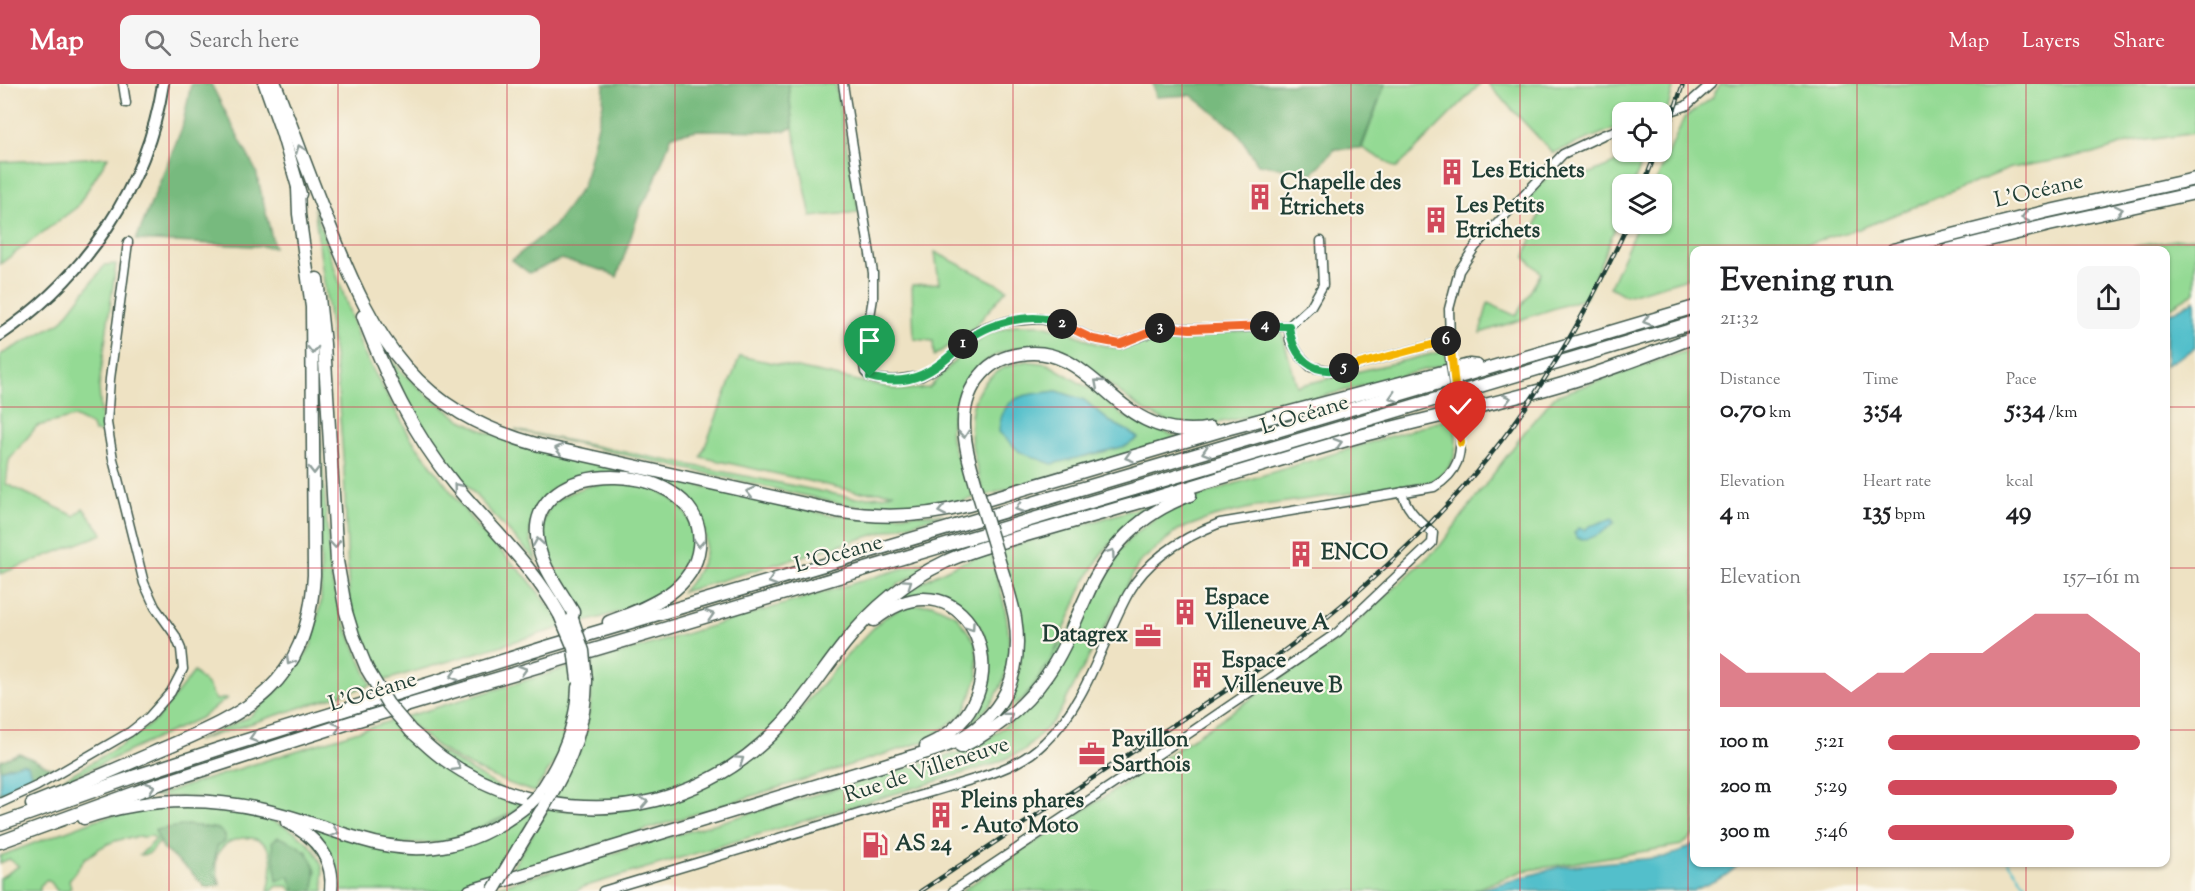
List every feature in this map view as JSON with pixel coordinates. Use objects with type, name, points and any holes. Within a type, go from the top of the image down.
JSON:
[{"type":"highway","points":[[265,84],[298,188],[314,263],[322,325],[333,514],[341,591],[353,635],[368,669],[388,704],[411,731],[452,764],[496,788],[544,803],[591,808],[637,804],[666,797],[698,785],[752,753],[797,707],[857,629],[890,596],[917,577],[947,561],[996,544],[1282,459],[1552,387],[1638,359],[1690,339]]},
{"type":"highway","points":[[275,84],[348,272],[369,315],[400,362],[435,396],[479,424],[539,445],[837,511],[878,517],[923,515],[946,511],[1226,429],[1469,365],[1490,368]]},
{"type":"highway","name":"L’Océane","points":[[1909,246],[2082,203],[2195,178]]},
{"type":"highway","points":[[6,822],[25,807],[186,739],[244,710],[277,681],[297,651],[310,614],[314,575],[312,307],[299,214],[298,188]]},
{"type":"highway","name":"L’Océane","points":[[1965,246],[2195,193]]},
{"type":"highway","points":[[348,272],[348,279],[376,351],[405,413],[437,462],[568,615]]},
{"type":"highway","name":"L’Océane","points":[[6,822],[228,746],[550,646],[1690,308]]},
{"type":"highway","name":"L’Océane","points":[[0,842],[159,784],[355,721],[1690,323]]},
{"type":"highway","points":[[470,891],[949,745],[981,726],[999,705],[1012,679],[1017,652],[1014,616],[965,441],[964,408],[976,380],[1000,360],[1030,352],[1048,354],[1075,366],[1127,408],[1151,422],[1185,429],[1216,427],[1226,429]]},
{"type":"highway","points":[[818,786],[939,755],[982,736],[1008,718],[1026,701],[1047,675],[1096,577],[1120,540],[1138,523],[1174,501],[1272,466],[1282,459]]},
{"type":"highway","points":[[493,891],[518,849],[565,751],[576,714],[582,680],[574,648],[568,615],[537,541],[538,522],[542,512],[554,496],[573,484],[598,477],[639,480],[662,487],[687,505],[698,526],[700,544],[694,565],[684,581],[673,592],[653,604],[585,629],[550,646]]},
{"type":"highway","points":[[818,786],[938,741],[956,728],[969,710],[980,687],[983,663],[976,632],[953,606],[937,601],[920,599],[898,604],[876,618],[843,651],[837,653]]},
{"type":"highway","points":[[37,828],[52,829],[98,814],[145,803],[195,801],[239,805],[279,814],[373,843],[418,849],[455,844],[480,836],[541,800]]},
{"type":"highway","points":[[239,805],[287,822],[314,839],[329,866],[331,891]]},
{"type":"main road","points":[[0,335],[26,316],[66,280],[105,232],[128,193],[141,162],[154,126],[163,84]]},
{"type":"street","points":[[123,84],[126,103]]},
{"type":"street","points":[[843,84],[873,273],[873,298],[863,358],[865,372],[870,377],[894,380],[922,376],[942,365],[973,334],[1008,321],[1058,322],[1093,339],[1120,344],[1165,327],[1190,329],[1289,326],[1311,306],[1323,285],[1321,242]]},
{"type":"street","points":[[1672,111],[1686,106],[1711,84]]},
{"type":"street","name":"Rue de Villeneuve","points":[[603,891],[1008,767],[1045,743],[1062,723],[1080,696],[1129,593],[1146,570],[1178,543],[1196,532],[1220,523],[1434,487],[1446,480],[1460,454],[1460,428],[1449,350],[1449,309],[1459,271],[1475,247],[1563,154],[1612,132]]},
{"type":"street","points":[[0,803],[37,786],[130,732],[149,717],[171,692],[183,669],[183,659],[178,642],[155,607],[144,583],[113,459],[107,423],[110,379],[128,242]]},
{"type":"street","points":[[1289,326],[1290,339],[1300,356],[1311,368],[1333,371],[1450,340]]},
{"type":"street","points":[[953,891],[1338,632],[1432,543],[1433,533],[1411,512],[1404,501],[1402,492]]},
{"type":"green space","points":[[191,84],[211,84],[256,171],[274,247],[136,240],[182,128]]},
{"type":"green space","points":[[604,84],[788,84],[793,127],[785,131],[698,130],[672,135],[652,188],[641,207],[617,277],[605,271],[561,259],[529,273],[512,260],[554,226],[583,186],[603,104]]},
{"type":"green space","points":[[788,84],[835,84],[859,212],[811,217],[793,128]]},
{"type":"green space","points":[[1153,84],[1385,84],[1361,148],[1335,149],[1313,173],[1258,164],[1236,130],[1191,95],[1156,97]]},
{"type":"green space","points":[[1385,84],[1480,84],[1397,168],[1362,148]]},
{"type":"green space","points":[[1488,84],[1674,84],[1670,102],[1612,102],[1612,129],[1553,153]]},
{"type":"green space","points":[[1720,84],[2195,84],[2195,133],[2127,143],[2094,154],[2011,168],[1859,229],[1798,246],[1690,246],[1690,277],[1626,296],[1610,287],[1634,234],[1672,234],[1672,174],[1659,174],[1665,162],[1672,162],[1672,145],[1684,118],[1712,98]]},
{"type":"green space","points":[[108,157],[77,207],[0,264],[0,162]]},
{"type":"green space","points":[[1617,162],[1642,163],[1637,174],[1612,174],[1613,234],[1586,298],[1480,333],[1488,303],[1516,316],[1541,273],[1525,257],[1540,213],[1526,201],[1554,169],[1581,177]]},
{"type":"green space","points":[[314,207],[363,352],[411,438],[478,528],[528,579],[563,627],[379,682],[359,635],[349,599],[344,469],[337,378]]},
{"type":"green space","points":[[2195,237],[2195,292],[2170,308],[2170,246],[2135,246]]},
{"type":"green space","points":[[935,252],[1007,289],[973,329],[934,356],[933,341],[914,339],[912,285],[939,283]]},
{"type":"green space","points":[[116,264],[99,387],[102,432],[94,432],[92,426],[74,417],[37,426],[9,460],[6,484],[75,516],[83,508],[103,534],[0,574],[0,355],[61,322],[105,265]]},
{"type":"green space","points":[[1015,325],[1042,325],[1115,348],[1161,333],[1281,330],[1297,386],[1445,351],[1447,364],[1242,418],[1190,425],[1166,421],[1145,411],[1087,366],[1067,354],[1044,348],[1008,350],[994,356],[974,371],[954,408],[951,438],[974,498],[946,506],[892,509],[846,505],[515,430],[854,498],[883,496],[894,492],[858,492],[701,457],[740,356],[901,390],[929,388],[961,354],[988,334]]},
{"type":"green space","points":[[377,342],[401,371],[427,395],[460,419],[486,432],[546,451],[830,515],[944,514],[682,592],[699,569],[705,553],[704,529],[690,500],[672,487],[656,481],[584,475],[560,484],[538,505],[530,534],[537,561],[480,500],[440,452],[414,413]]},
{"type":"green space","points":[[1690,350],[1690,838],[1682,845],[1523,871],[1471,891],[961,891],[1177,749],[1340,638],[1440,546],[1529,426],[1555,396]]},
{"type":"green space","points":[[1026,361],[1048,364],[1097,393],[1123,416],[1180,438],[984,496],[972,444],[972,409],[977,393],[987,380],[1003,368]],"holes":[[[1057,391],[1084,400],[1109,421],[1130,432],[1137,439],[1126,446],[1083,457],[1028,395]]]},
{"type":"green space","points":[[1454,417],[1455,455],[1447,469],[1430,482],[1258,506],[1213,517],[1178,530],[1139,563],[1057,717],[1025,750],[991,765],[576,891],[497,891],[500,886],[965,751],[984,742],[1011,721],[1092,595],[1111,560],[1133,535],[1164,512],[1231,485]]},
{"type":"green space","points":[[319,420],[331,578],[342,617],[371,685],[196,741],[249,717],[290,678],[311,646],[321,602]]},
{"type":"green space","points":[[613,483],[649,487],[670,497],[682,508],[690,522],[694,536],[693,551],[679,579],[656,597],[614,614],[582,623],[548,555],[543,537],[544,520],[552,506],[568,494],[589,486]]},
{"type":"green space","points":[[1161,501],[1140,512],[1102,553],[1083,585],[1052,658],[1026,696],[987,727],[1005,708],[1017,684],[1023,624],[1000,550]]},
{"type":"green space","points":[[954,553],[897,585],[768,734],[706,778],[636,801],[583,803],[554,798],[583,744],[591,700],[592,662]]},
{"type":"green space","points":[[991,553],[1008,627],[1009,650],[1006,672],[998,693],[983,713],[961,732],[979,709],[989,681],[989,654],[981,630],[965,609],[941,595],[918,595],[887,604],[950,568]]},
{"type":"green space","points":[[932,604],[956,615],[976,643],[978,677],[964,713],[926,741],[509,873],[549,807],[565,810],[699,788],[800,710],[839,664],[882,619],[905,606]]},
{"type":"green space","points":[[573,666],[574,691],[560,754],[534,792],[481,772],[464,763],[432,743],[405,717]]},
{"type":"green space","points":[[194,672],[208,686],[216,700],[228,698],[200,718],[39,793],[120,746],[156,720]]},
{"type":"green space","points":[[396,719],[407,732],[524,802],[512,813],[449,842],[396,844],[200,798],[154,796]]},
{"type":"green space","points":[[19,753],[54,769],[0,797],[0,793],[32,778],[9,766],[0,770],[0,761]]},
{"type":"green space","points":[[534,804],[540,805],[498,875],[445,891],[334,891],[334,873],[301,825],[431,852]]},
{"type":"green space","points":[[153,807],[198,808],[248,814],[271,820],[292,830],[309,844],[321,863],[324,891],[313,891],[316,870],[306,850],[277,880],[289,875],[295,891],[288,886],[277,886],[272,891],[268,891],[272,867],[270,853],[260,841],[252,838],[235,840],[227,843],[221,849],[216,863],[220,884],[213,873],[217,846],[225,841],[218,829],[189,825],[155,830],[160,842],[148,854],[140,855],[156,839],[152,836],[118,840],[96,850],[86,857],[69,880],[71,888],[66,891],[57,891],[51,882],[46,880],[40,886],[40,891],[0,891],[0,878],[19,866],[9,859],[0,863],[0,856],[98,819]]},
{"type":"green space","points":[[189,825],[218,829],[225,835],[225,841],[217,846],[213,873],[220,884],[206,888],[163,849],[155,830]]},
{"type":"green space","points":[[278,837],[296,845],[309,856],[315,871],[313,891],[295,891],[289,876],[277,881],[272,842]]},
{"type":"water","points":[[2195,300],[2195,348],[2170,363],[2170,313]]},
{"type":"water","points":[[1057,391],[1084,400],[1109,421],[1138,438],[1126,446],[1052,464],[1020,452],[999,432],[1005,410],[1017,398]]},
{"type":"water","points":[[1613,518],[1615,522],[1593,537],[1577,538],[1574,533],[1579,528],[1584,530]]},
{"type":"water","points":[[22,763],[28,765],[32,778],[0,793],[0,770]]},
{"type":"water","points":[[1690,846],[1690,867],[1736,867],[1725,876],[1693,891],[1475,891],[1559,867],[1664,857]]},
{"type":"waterway","points":[[2012,867],[2031,891]]},
{"type":"railway","points":[[1672,116],[1683,84]]},
{"type":"railway","points":[[1648,174],[1652,162]]},
{"type":"railway","points":[[921,891],[1266,664],[1341,606],[1412,542],[1477,471],[1507,434],[1534,395],[1584,311],[1623,234]]},
{"type":"place","name":"Les Etichets","points":[[1452,172]]},
{"type":"place","name":"Chapelle des Étrichets","points":[[1260,197]]},
{"type":"place","name":"Les Petits Etrichets","points":[[1436,220]]},
{"type":"place","name":"ENCO","points":[[1301,554]]},
{"type":"place","name":"Espace Villeneuve A","points":[[1185,612]]},
{"type":"place","name":"Datagrex","points":[[1148,636]]},
{"type":"place","name":"Espace Villeneuve B","points":[[1202,675]]},
{"type":"place","name":"Pavillon Sarthois","points":[[1092,754]]},
{"type":"place","name":"Pleins phares - Auto Moto","points":[[941,815]]},
{"type":"place","name":"AS 24","points":[[875,845]]},
{"type":"route","points":[[870,377],[894,380],[922,376],[942,365],[973,334],[994,325],[1021,320],[1058,322],[1093,339],[1120,344],[1165,327],[1208,329],[1289,326],[1290,339],[1300,356],[1311,368],[1333,371],[1450,340],[1449,350],[1461,443]]}]
